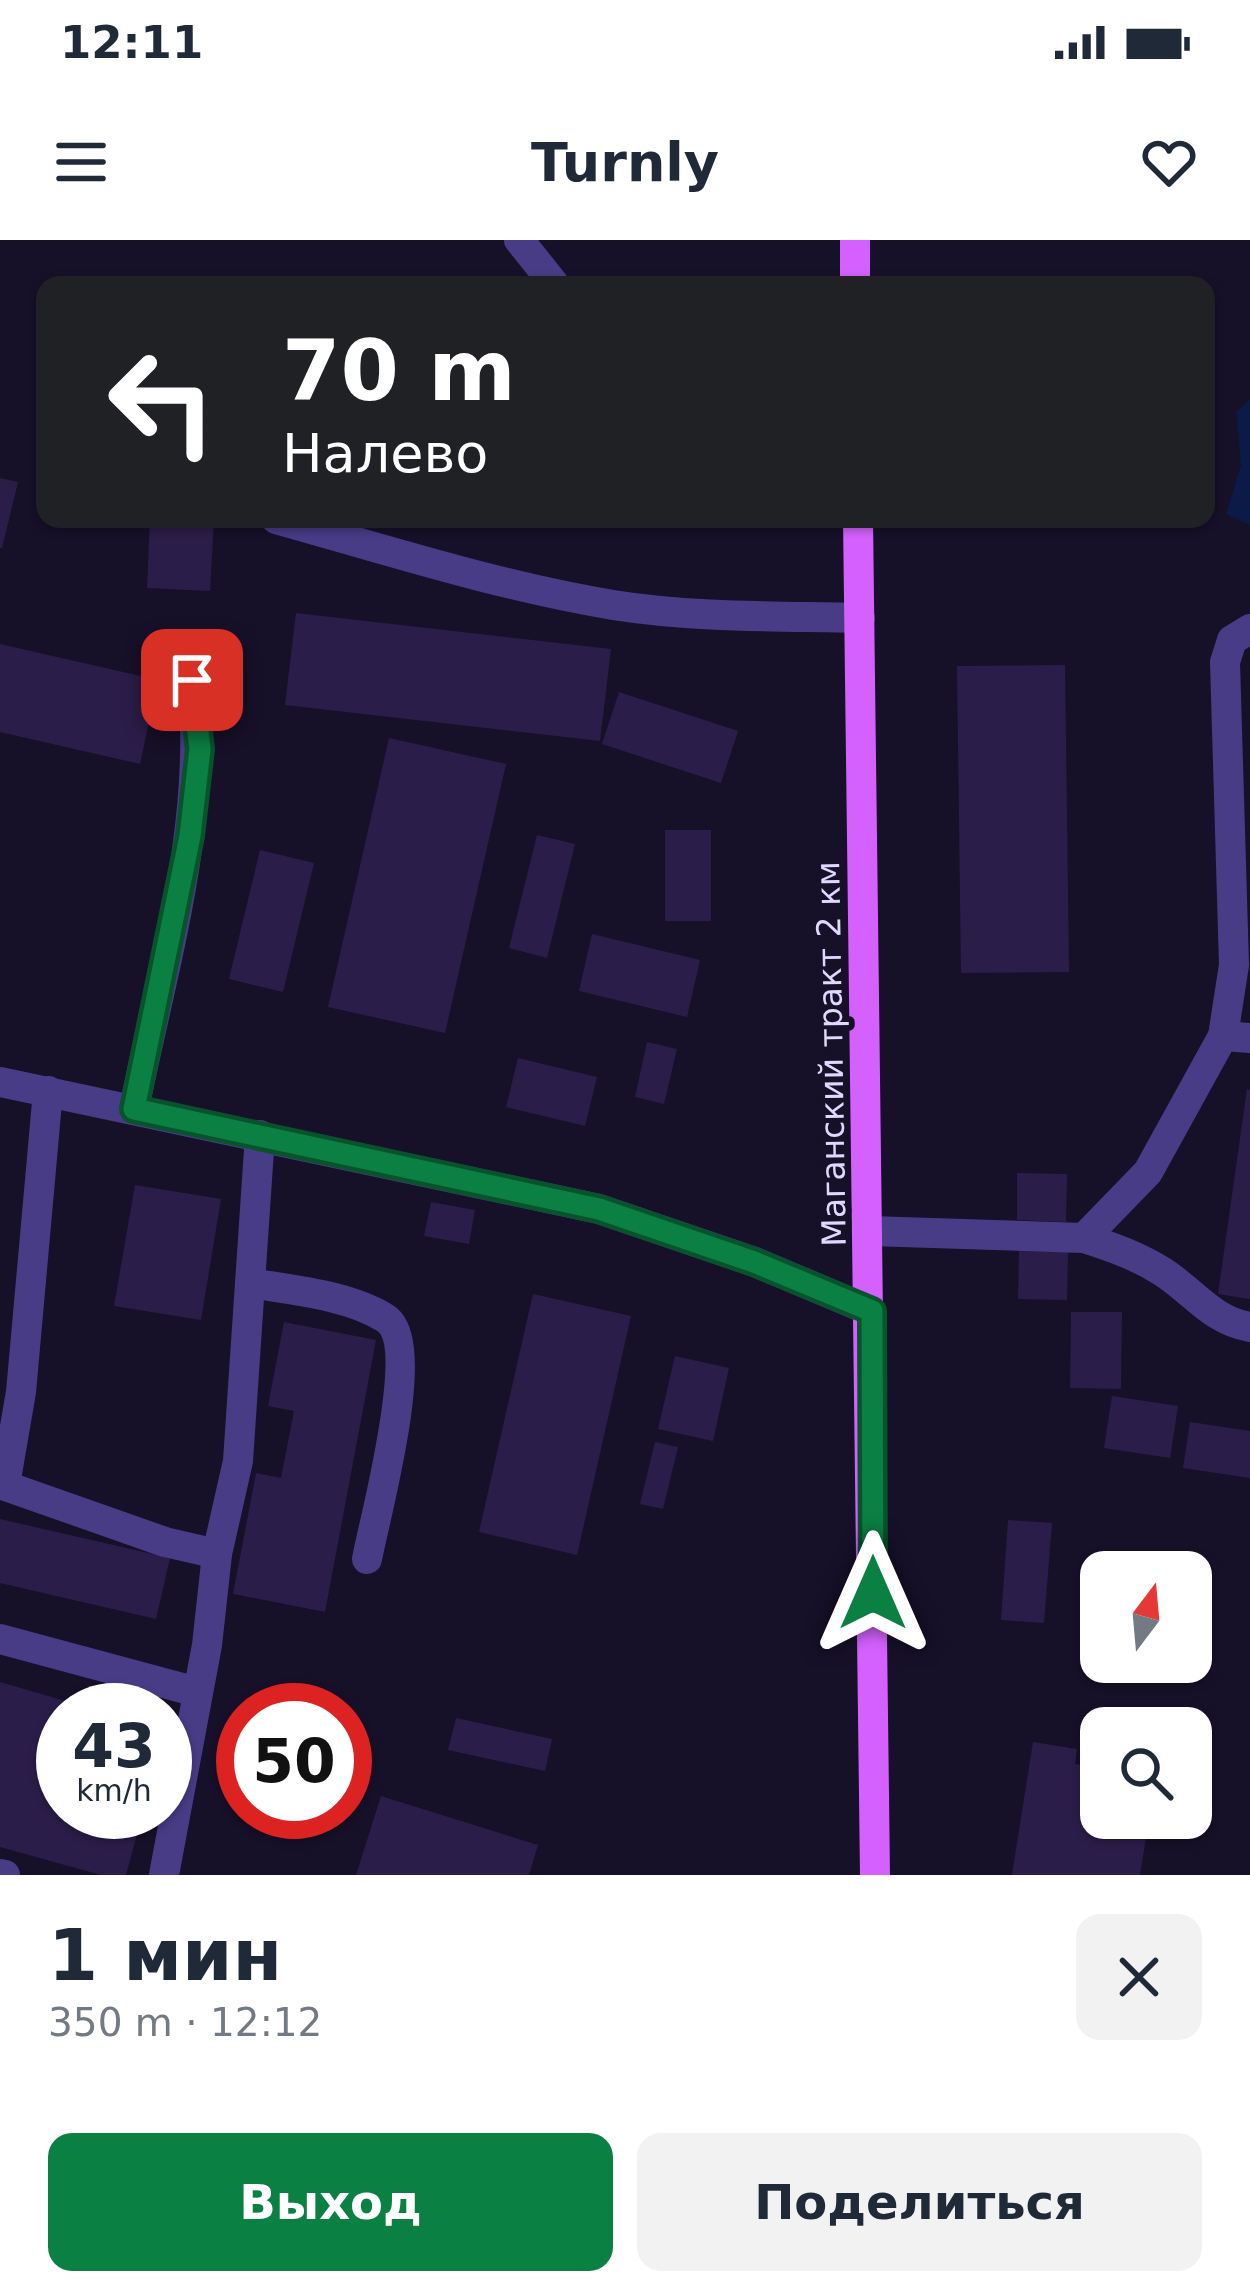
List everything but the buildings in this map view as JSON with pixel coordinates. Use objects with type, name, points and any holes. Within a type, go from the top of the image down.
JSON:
[{"type":"main road","points":[[855,240],[855,276]]},
{"type":"main road","name":"Маганский тракт 2 км","points":[[858,528],[872,1311],[875,1875]]},
{"type":"lane","points":[[520,240],[548,276]]},
{"type":"lane","points":[[309,528],[526,588],[614,605],[697,615],[860,617]]},
{"type":"lane","points":[[1084,1238],[1148,1172],[1237,1037],[1242,965],[1225,662],[1232,640],[1250,629]]},
{"type":"lane","points":[[134,1109],[190,836],[200,749],[192,680]]},
{"type":"lane","points":[[0,1082],[599,1209],[754,1262],[872,1311]]},
{"type":"lane","points":[[48,1091],[23,1371],[3,1485],[165,1542],[217,1554]]},
{"type":"lane","points":[[164,1875],[217,1554],[238,1461],[260,1135]]},
{"type":"lane","points":[[870,1231],[1084,1238],[1132,1254],[1168,1275],[1199,1305],[1250,1327]]},
{"type":"lane","points":[[250,1283],[356,1306],[388,1319],[401,1338],[402,1376],[367,1559]]},
{"type":"lane","points":[[0,1639],[197,1692]]},
{"type":"water","points":[[1250,400],[1250,525],[1226,514],[1241,465],[1236,412]]},
{"type":"route","points":[[192,680],[200,749],[190,836],[134,1109],[478,1179],[599,1209],[754,1262],[872,1311],[873,1593]]}]
